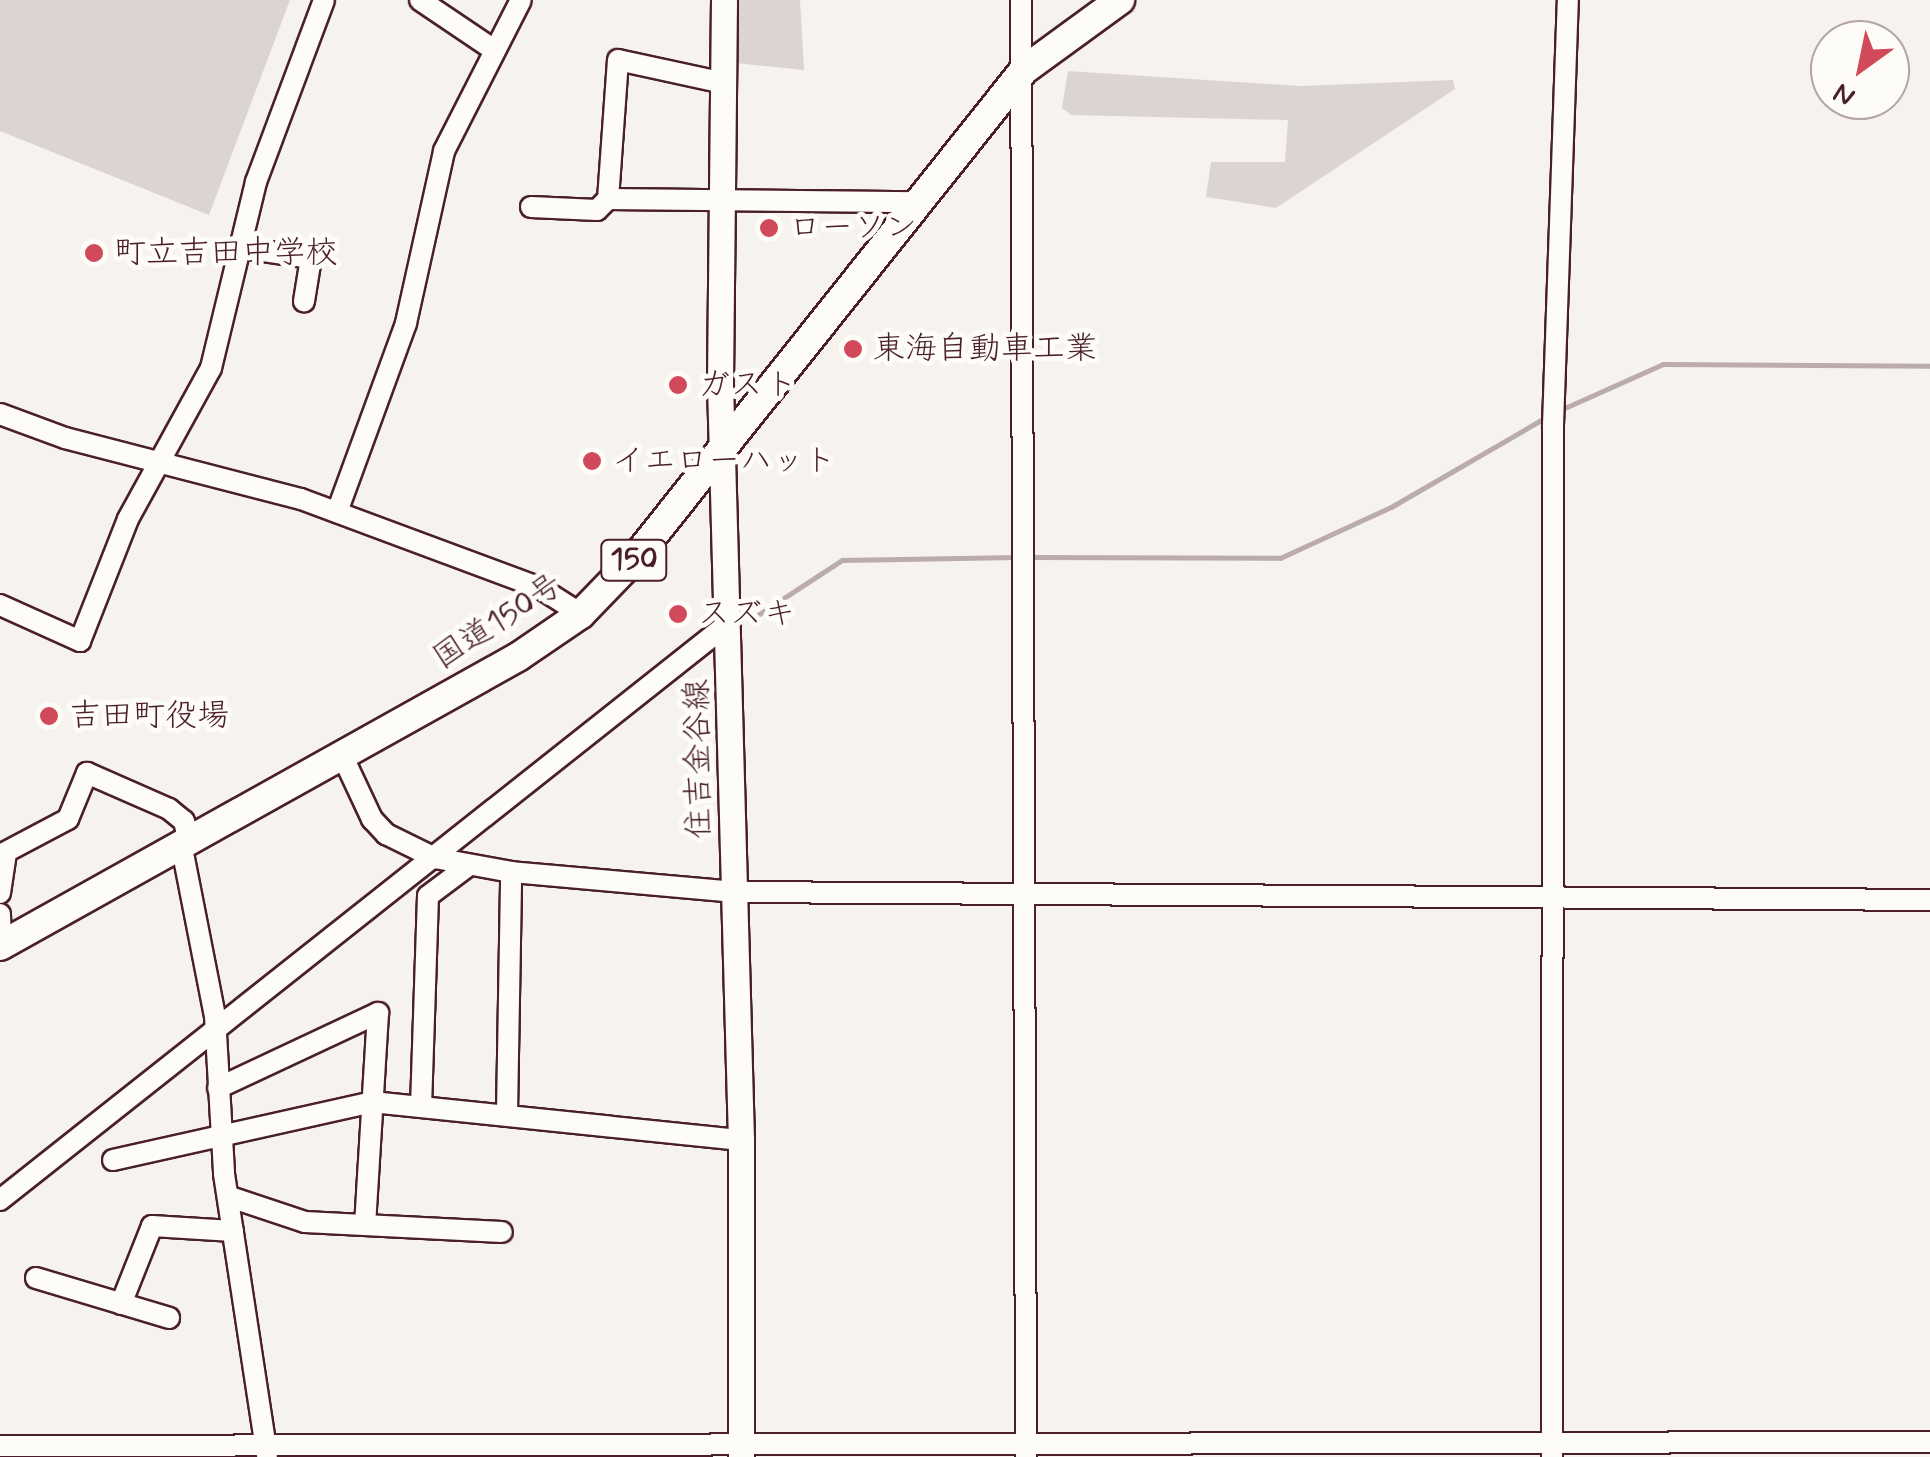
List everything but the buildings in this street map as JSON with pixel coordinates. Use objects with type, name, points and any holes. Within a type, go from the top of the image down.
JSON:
[{"type":"highway","name":"国道150号","points":[[0,946],[518,657],[580,614],[636,557],[1024,70],[1120,0]]},
{"type":"main road","name":"住吉金谷線","points":[[724,0],[724,445],[741,1140],[741,1452]]},
{"type":"street","points":[[0,605],[80,640],[156,462],[211,368],[256,182],[324,0]]},
{"type":"street","points":[[420,0],[494,50]]},
{"type":"street","points":[[337,512],[406,323],[444,151],[521,0]]},
{"type":"street","points":[[1021,0],[1028,893],[1026,1452]]},
{"type":"street","points":[[1552,1452],[1554,416],[1568,0]]},
{"type":"street","points":[[531,207],[597,210],[608,199],[618,60],[724,82]]},
{"type":"street","points":[[608,199],[722,196],[918,202]]},
{"type":"street","points":[[243,248],[311,258],[304,301]]},
{"type":"street","points":[[0,414],[337,512],[540,588],[580,614]]},
{"type":"street","points":[[0,1200],[730,622]]},
{"type":"street","points":[[342,755],[372,819],[435,858],[511,872],[734,892],[1930,900]]},
{"type":"street","points":[[0,893],[3,854],[68,819],[87,773],[169,809],[184,821],[215,1033],[221,1136],[233,1231],[266,1450]]},
{"type":"street","points":[[421,1107],[428,896],[468,866]]},
{"type":"street","points":[[507,1113],[511,872]]},
{"type":"street","points":[[0,914],[0,946]]},
{"type":"street","points":[[218,1088],[378,1013],[366,1226]]},
{"type":"street","points":[[114,1160],[372,1102],[741,1140]]},
{"type":"street","points":[[230,1197],[305,1222],[502,1232]]},
{"type":"street","points":[[121,1304],[152,1226],[233,1231]]},
{"type":"street","points":[[36,1278],[168,1318]]},
{"type":"street","points":[[0,1446],[741,1452],[1552,1452],[1930,1442]]},
{"type":"shaded area","points":[[0,0],[290,0],[209,215],[0,131]]},
{"type":"shaded area","points":[[736,0],[800,0],[804,70],[735,63]]},
{"type":"shaded area","points":[[1068,71],[1301,86],[1453,80],[1455,89],[1276,208],[1206,197],[1211,162],[1285,162],[1288,120],[1071,115],[1062,108]]},
{"type":"waterway","points":[[1558,411],[1663,364],[1930,366]]},
{"type":"waterway","points":[[1030,557],[1280,558],[1391,507],[1548,416]]},
{"type":"waterway","points":[[750,620],[842,560],[1019,557]]},
{"type":"place","name":"ローソン","points":[[769,228]]},
{"type":"place","name":"町立吉田中学校","points":[[94,253]]},
{"type":"place","name":"東海自動車工業","points":[[853,349]]},
{"type":"place","name":"ガスト","points":[[678,385]]},
{"type":"place","name":"イエローハット","points":[[592,461]]},
{"type":"place","name":"スズキ","points":[[678,614]]},
{"type":"place","name":"吉田町役場","points":[[49,716]]}]
